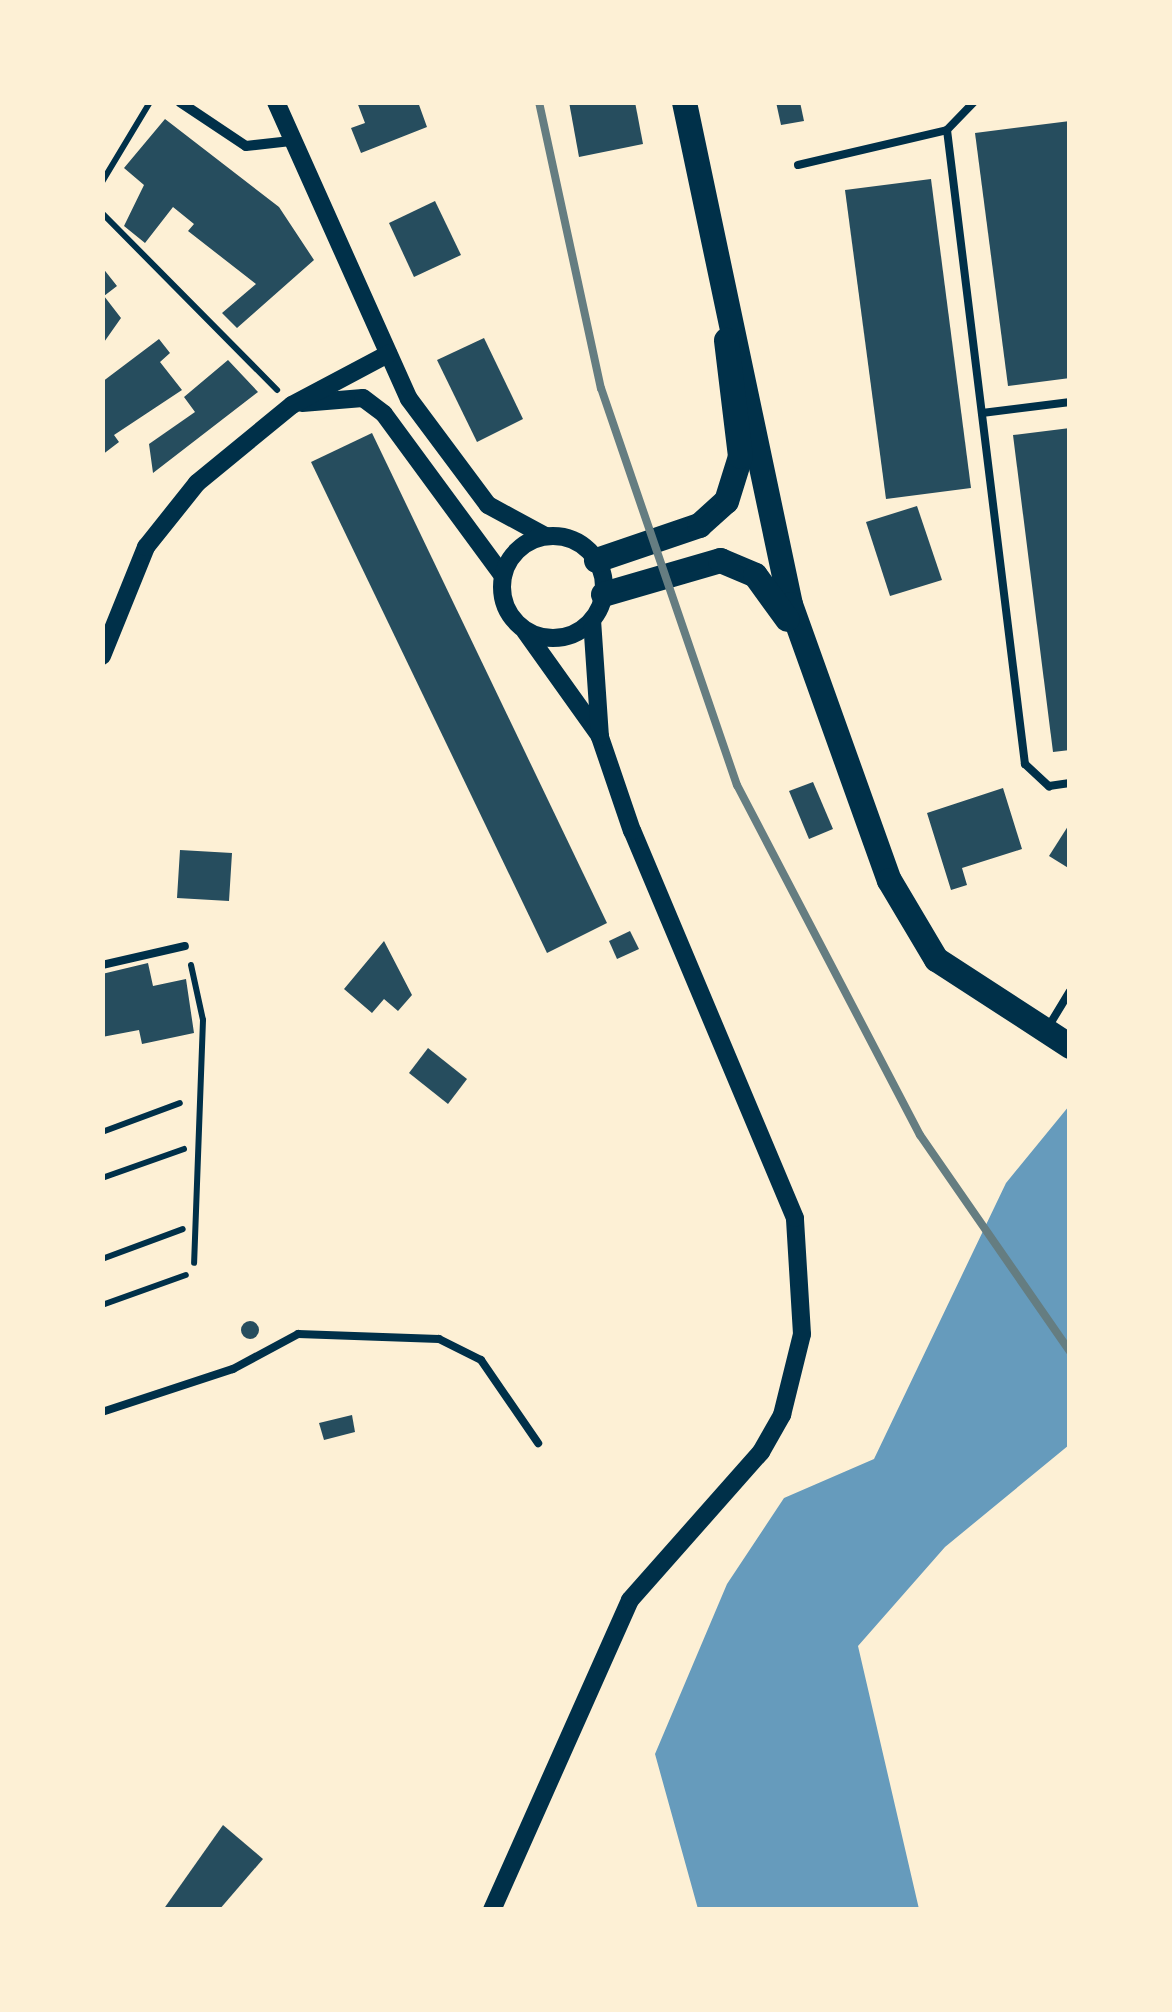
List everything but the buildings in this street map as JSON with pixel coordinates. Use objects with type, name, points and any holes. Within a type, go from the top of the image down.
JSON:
[{"type":"main road","points":[[684,102],[801,646],[916,935],[959,980],[1060,1041]]},
{"type":"main road","points":[[606,557],[699,525],[726,501],[739,470],[725,305]]},
{"type":"main road","points":[[603,594],[627,582],[710,560],[756,575],[801,646]]},
{"type":"street","points":[[180,102],[246,146],[291,141]]},
{"type":"street","points":[[276,102],[408,399],[488,505],[544,536],[574,540],[606,557],[603,594],[592,620],[600,737]]},
{"type":"street","points":[[102,656],[126,584],[174,508],[292,405],[388,354]]},
{"type":"street","points":[[292,405],[363,398],[503,576]]},
{"type":"street","points":[[492,1910],[630,1600],[761,1452],[782,1415],[802,1334],[795,1218],[673,936],[600,737],[505,606],[503,576],[518,550],[544,536]]},
{"type":"street","points":[[524,630],[553,638],[592,620]]},
{"type":"lane","points":[[798,165],[947,130],[974,102]]},
{"type":"lane","points":[[947,130],[1025,764],[1049,786],[1070,783]]},
{"type":"lane","points":[[982,413],[1070,402]]},
{"type":"lane","points":[[102,965],[185,946]]},
{"type":"lane","points":[[1060,1041],[1070,991]]},
{"type":"lane","points":[[102,1412],[233,1369],[298,1334],[439,1339],[481,1360],[538,1443]]},
{"type":"path","points":[[102,182],[150,102]]},
{"type":"path","points":[[102,213],[292,405]]},
{"type":"path","points":[[185,946],[203,1020],[194,1262]]},
{"type":"path","points":[[102,1132],[180,1104]]},
{"type":"path","points":[[102,1178],[184,1149]]},
{"type":"path","points":[[102,1259],[183,1229]]},
{"type":"path","points":[[102,1305],[186,1275]]},
{"type":"water","points":[[1069,1106],[1069,1445],[945,1547],[858,1646],[919,1909],[698,1909],[655,1754],[727,1584],[784,1498],[874,1459],[1006,1183]]},
{"type":"railway","points":[[539,102],[601,388],[737,785],[920,1135],[1070,1352]]}]
